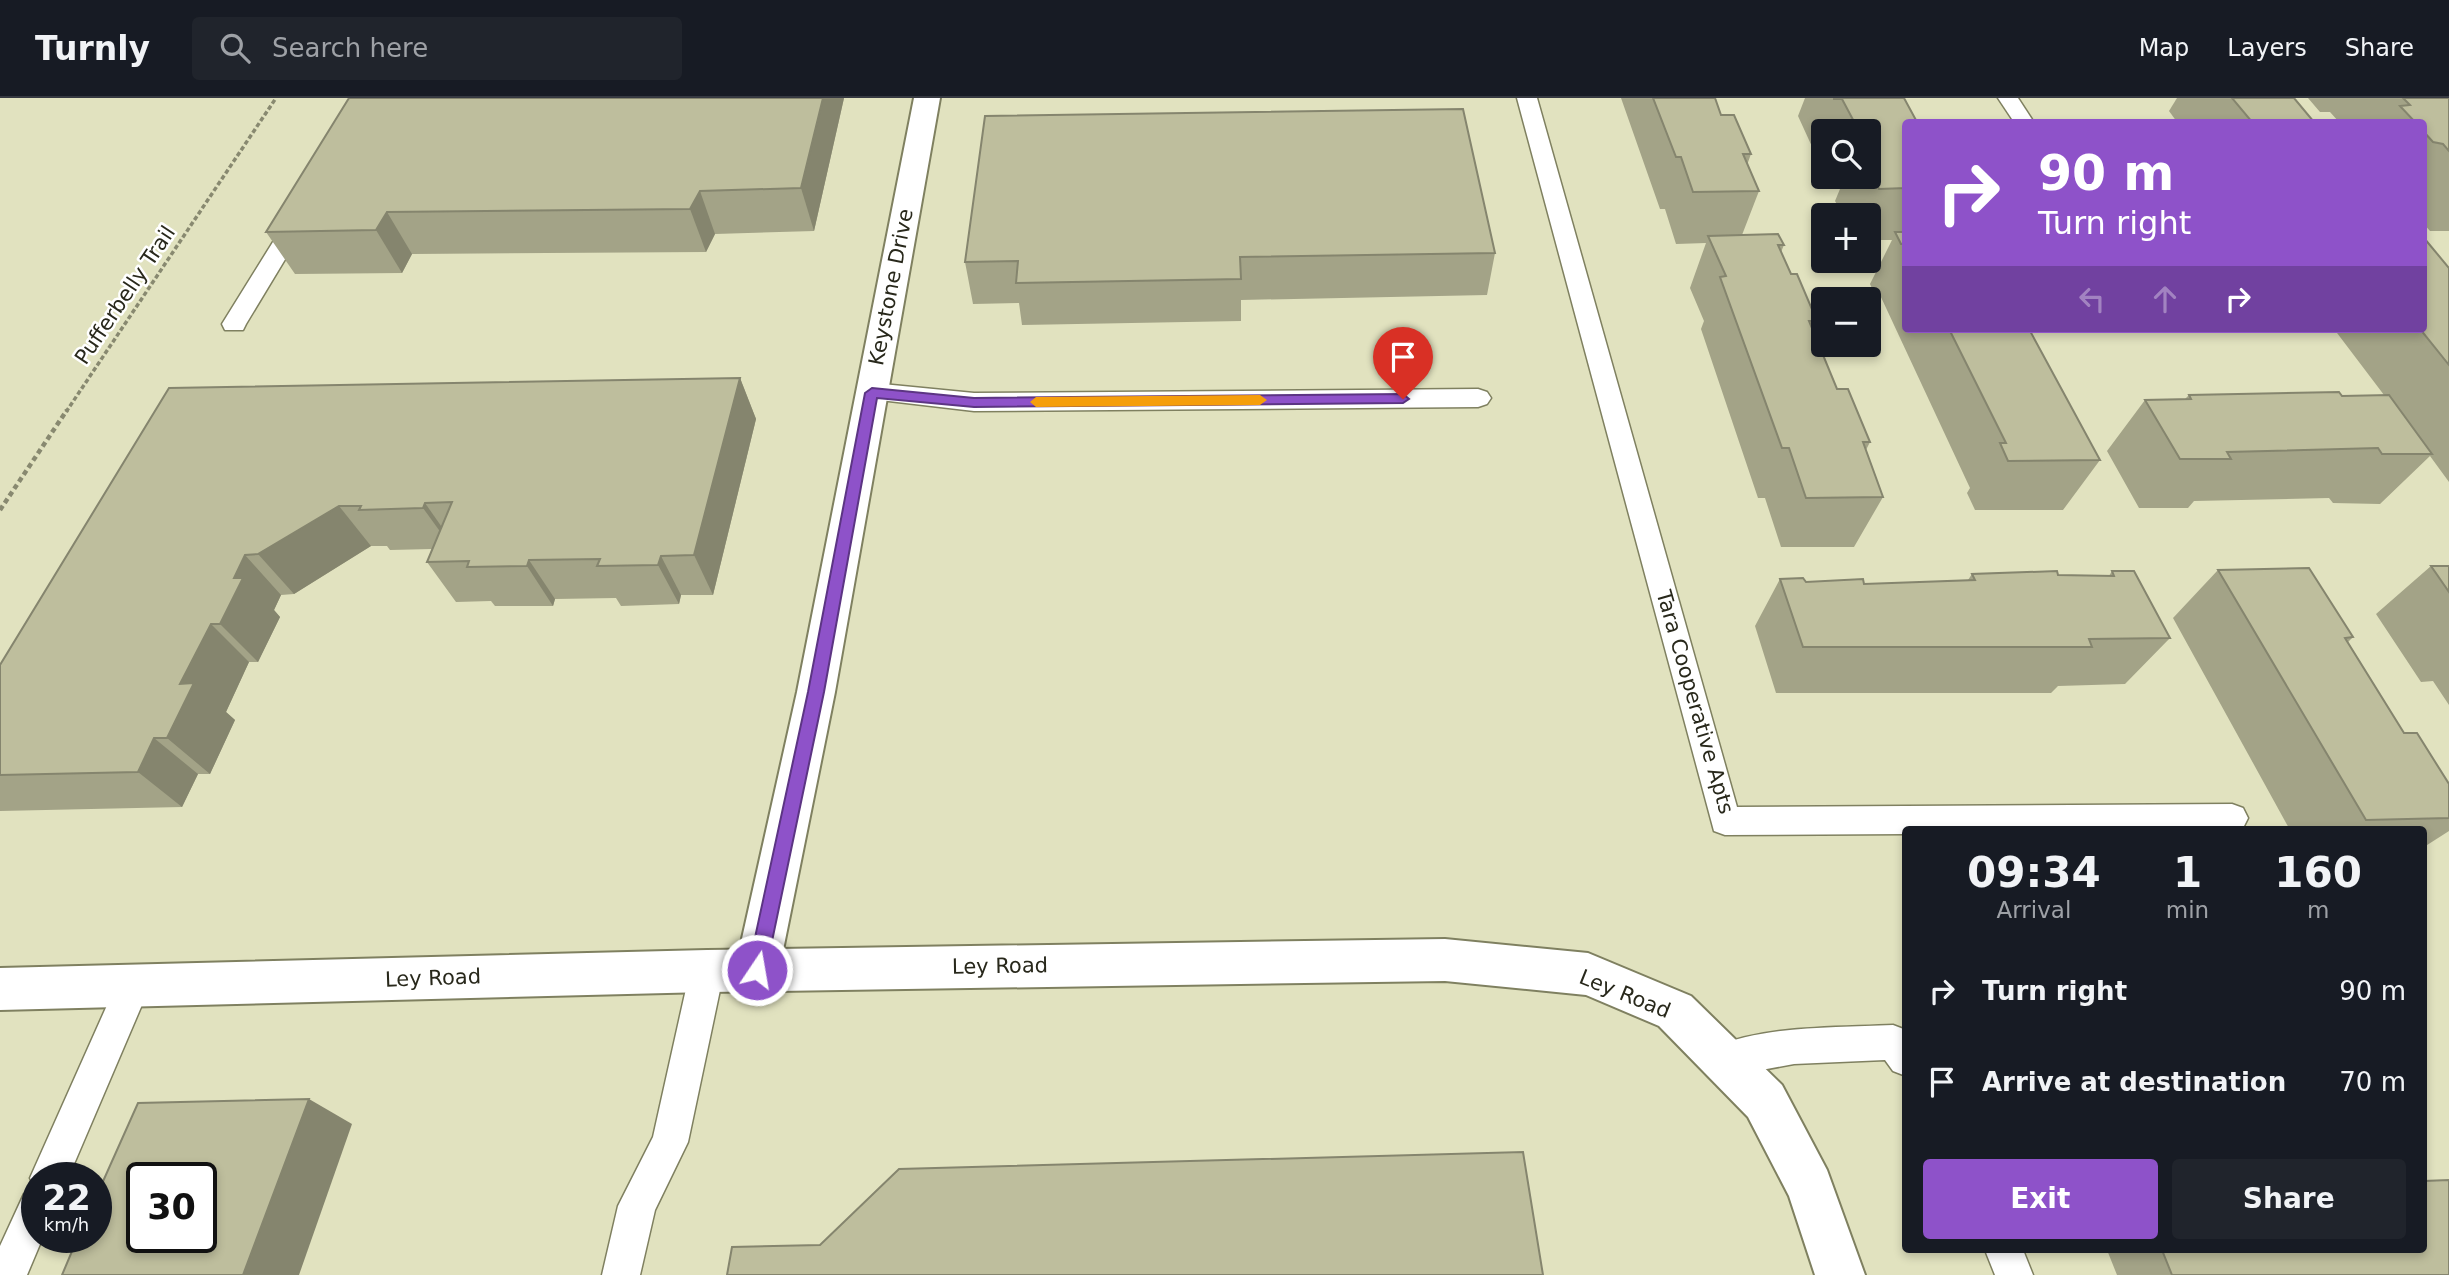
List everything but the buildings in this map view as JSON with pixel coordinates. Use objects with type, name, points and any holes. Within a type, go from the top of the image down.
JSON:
[{"type":"main road","name":"Keystone Drive","points":[[757,970],[816,692],[926,98]]},
{"type":"main road","name":"Ley Road","points":[[0,989],[707,971],[1445,960],[1588,974],[1675,1011],[1765,1101],[1810,1187],[1840,1275]]},
{"type":"lane","name":"Tara Cooperative Apts","points":[[1527,98],[1725,821],[2232,818]]},
{"type":"lane","points":[[2008,98],[2022,119]]},
{"type":"lane","points":[[234,324],[307,205]]},
{"type":"lane","points":[[872,393],[974,402],[1478,398]]},
{"type":"lane","points":[[621,1275],[637,1206],[670,1142],[707,971]]},
{"type":"lane","points":[[56,1162],[133,986]]},
{"type":"lane","points":[[1724,1060],[1794,1047],[1902,1047]]},
{"type":"lane","points":[[7,1275],[21,1243]]},
{"type":"lane","points":[[2005,1253],[2014,1275]]},
{"type":"path","name":"Pufferbelly Trail","points":[[0,510],[276,98]]},
{"type":"slow traffic","points":[[1036,402],[1260,400]]},
{"type":"route","points":[[757,970],[816,692],[872,393],[974,402],[1403,399]]}]
